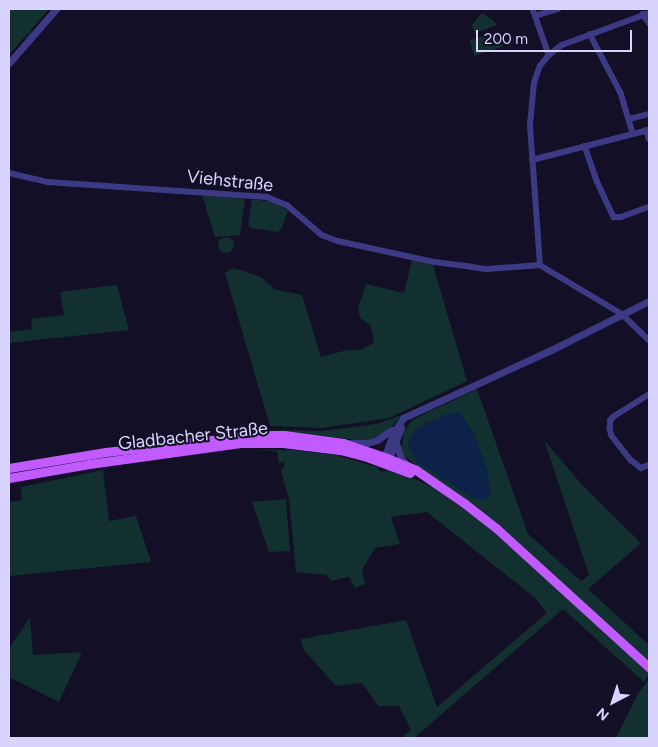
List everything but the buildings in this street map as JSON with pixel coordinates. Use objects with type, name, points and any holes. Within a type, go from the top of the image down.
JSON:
[{"type":"main road","name":"Gladbacher Straße","points":[[9,468],[106,452],[255,435],[284,435],[343,443],[385,459]]},
{"type":"main road","name":"Gladbacher Straße","points":[[9,478],[90,464],[241,444],[283,443],[318,446],[385,459]]},
{"type":"main road","points":[[385,459],[410,468],[448,492],[496,528],[649,667]]},
{"type":"main road","points":[[385,459],[448,492]]},
{"type":"street","points":[[9,63],[56,9]]},
{"type":"street","points":[[533,9],[549,55]]},
{"type":"street","points":[[535,16],[558,9]]},
{"type":"street","points":[[649,23],[646,14],[562,45],[549,55],[540,66],[534,83],[530,126],[540,265],[622,314],[649,340]]},
{"type":"street","points":[[590,34],[621,93],[633,133]]},
{"type":"street","points":[[629,119],[649,114]]},
{"type":"street","points":[[532,160],[648,130],[649,140]]},
{"type":"street","points":[[586,146],[597,181],[614,217],[621,217],[649,207]]},
{"type":"street","name":"Viehstraße","points":[[9,173],[48,182],[267,197],[287,205],[322,235],[338,241],[434,262],[487,268],[540,265]]},
{"type":"street","points":[[343,443],[367,443],[377,440],[396,427],[403,418],[649,300]]},
{"type":"street","points":[[649,395],[615,416],[611,420],[610,429],[612,436],[631,460],[641,468],[649,465]]},
{"type":"street","points":[[385,459],[396,442],[400,429],[411,415]]},
{"type":"street","points":[[385,459],[396,427]]},
{"type":"street","points":[[396,442],[401,458],[410,468]]},
{"type":"green space","points":[[9,9],[49,9],[9,55]]},
{"type":"green space","points":[[482,13],[497,25],[475,33],[472,25]]},
{"type":"green space","points":[[499,31],[504,46],[474,56],[470,41]]},
{"type":"green space","points":[[202,195],[245,199],[240,235],[215,237]]},
{"type":"green space","points":[[252,199],[277,203],[288,211],[278,232],[251,228],[248,225]]},
{"type":"green space","points":[[226,237],[234,245],[226,253],[218,245]]},
{"type":"green space","points":[[412,260],[433,265],[467,381],[389,418],[322,428],[270,426],[225,273],[234,268],[261,277],[274,289],[302,295],[321,357],[347,350],[361,350],[374,343],[371,326],[360,318],[358,308],[366,284],[404,293]]},
{"type":"green space","points":[[117,285],[129,330],[9,343],[9,332],[32,329],[31,319],[64,315],[60,292]]},
{"type":"green space","points":[[477,389],[528,534],[581,581],[589,575],[544,440],[583,486],[640,544],[588,589],[649,645],[649,662],[470,502],[424,472],[401,453],[404,431],[412,420]],"holes":[[[453,413],[474,434],[488,473],[471,497],[462,490],[424,424]]]},
{"type":"green space","points":[[402,415],[388,431],[366,441],[273,430],[321,431],[376,424]]},
{"type":"green space","points":[[250,450],[294,450],[335,455],[377,467],[381,472],[392,469],[435,488],[481,521],[649,671],[649,674],[644,682],[563,609],[414,738],[401,738],[411,730],[399,706],[378,706],[362,683],[336,686],[303,649],[301,639],[406,620],[437,707],[547,613],[534,597],[427,512],[391,517],[400,544],[375,548],[362,570],[365,584],[355,588],[349,577],[331,581],[327,575],[296,572],[289,499],[281,471],[285,464],[283,461],[279,464],[277,451]]},
{"type":"green space","points":[[103,470],[109,521],[136,516],[151,562],[9,576],[9,502],[22,500],[21,487]]},
{"type":"green space","points":[[286,499],[290,551],[269,552],[252,502]]},
{"type":"green space","points":[[30,617],[33,655],[82,652],[59,702],[9,677],[9,649]]},
{"type":"green space","points":[[649,679],[649,738],[616,738],[639,692]]},
{"type":"water","points":[[460,412],[474,434],[488,473],[491,495],[483,500],[471,497],[417,462],[410,450],[408,441],[416,429],[444,415]]},
{"type":"waterway","points":[[26,38],[31,32]]}]
